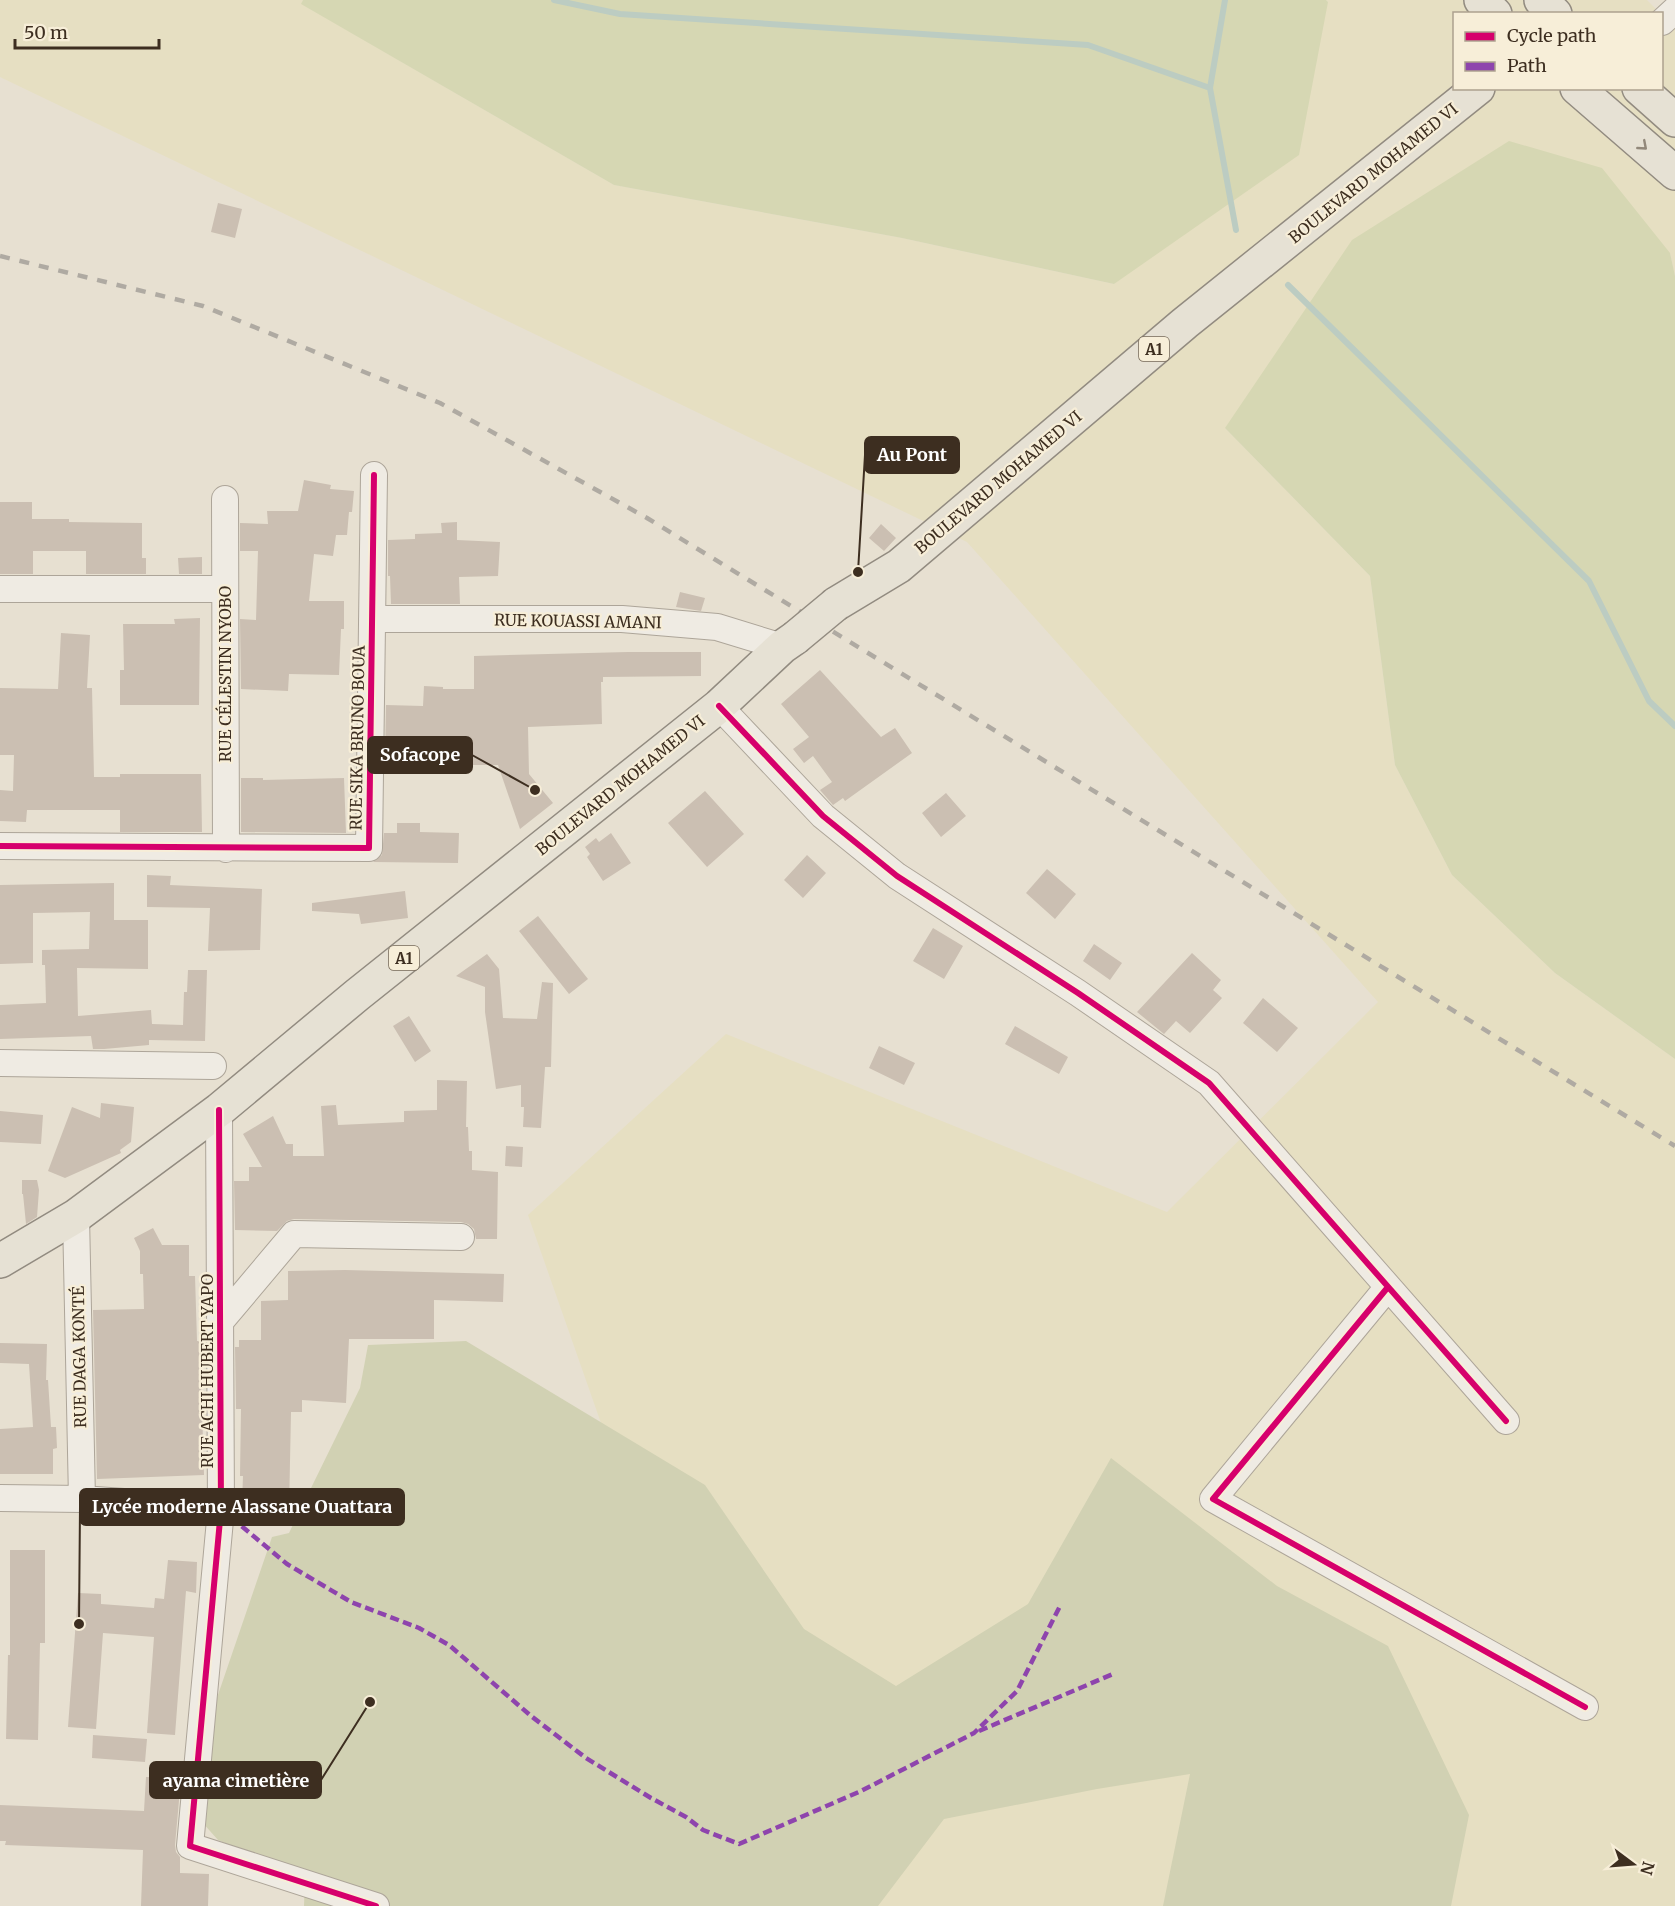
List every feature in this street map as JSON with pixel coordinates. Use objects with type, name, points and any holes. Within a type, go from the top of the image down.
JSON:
[{"type":"main road","points":[[1481,0],[1493,12]]},
{"type":"main road","points":[[1541,0],[1553,12]]},
{"type":"main road","name":"BOULEVARD MOHAMED VI","points":[[0,1261],[76,1216],[219,1110],[357,995],[719,706],[788,642],[836,604],[899,566],[1185,323],[1476,90]]},
{"type":"main road","points":[[1580,90],[1675,173]]},
{"type":"main road","points":[[1641,90],[1675,120]]},
{"type":"street","points":[[1663,21],[1675,10]]},
{"type":"street","name":"RUE SIKA BRUNO BOUA","points":[[0,846],[369,849],[374,475]]},
{"type":"street","name":"RUE CÉLESTIN NYOBO","points":[[225,499],[226,849]]},
{"type":"street","points":[[0,589],[225,589]]},
{"type":"street","name":"RUE KOUASSI AMANI","points":[[372,619],[622,619],[717,627],[788,642]]},
{"type":"street","points":[[719,706],[823,816],[897,876],[1078,993],[1209,1083],[1506,1421]]},
{"type":"street","points":[[0,1063],[213,1066]]},
{"type":"street","name":"RUE ACHI HUBERT YAPO","points":[[219,1110],[221,1509],[190,1846],[376,1906]]},
{"type":"street","name":"RUE DAGA KONTÉ","points":[[76,1216],[82,1499]]},
{"type":"street","points":[[220,1322],[294,1234],[461,1237]]},
{"type":"street","points":[[1388,1287],[1213,1499],[1585,1707]]},
{"type":"street","points":[[0,1498],[82,1499],[221,1509]]},
{"type":"shaded area","points":[[0,0],[303,0],[302,4],[614,185],[902,238],[1114,284],[1328,2],[1326,0],[1647,0],[1659,12],[1453,12],[1453,90],[1663,90],[1663,15],[1675,27],[1675,276],[1670,253],[1225,428],[1370,576],[1395,765],[1452,875],[1555,973],[1675,1059],[1675,1906],[616,1906],[721,1765],[528,1215],[726,1034],[1167,1212],[1378,1002],[967,542],[0,77]]},
{"type":"green space","points":[[303,0],[1326,0],[1328,2],[1299,155],[1114,284],[902,238],[614,185],[301,4]]},
{"type":"green space","points":[[1509,141],[1602,168],[1670,253],[1675,276],[1675,1059],[1555,973],[1452,875],[1395,765],[1370,576],[1225,428],[1352,240]]},
{"type":"green space","points":[[466,1341],[705,1485],[804,1629],[896,1686],[1028,1604],[1111,1458],[1277,1586],[1388,1646],[1469,1815],[1451,1906],[1163,1906],[1190,1774],[1097,1789],[944,1819],[878,1906],[304,1906],[305,1877],[218,1840],[202,1822],[207,1727],[272,1537],[289,1533],[360,1388],[368,1345]]},
{"type":"building","points":[[218,203],[242,209],[235,238],[211,232]]},
{"type":"building","points":[[304,480],[331,485],[330,489],[354,491],[347,535],[336,535],[333,556],[314,554],[309,601],[344,601],[344,629],[341,629],[339,675],[289,674],[288,691],[241,689],[240,619],[256,620],[258,551],[240,551],[240,523],[268,524],[267,511],[298,511]]},
{"type":"building","points":[[0,502],[32,502],[32,519],[142,523],[142,558],[146,558],[146,574],[86,574],[86,551],[33,551],[33,574],[0,574]]},
{"type":"building","points":[[457,522],[457,540],[500,542],[498,576],[459,577],[460,604],[391,604],[388,540],[415,539],[415,534],[442,533],[441,523]]},
{"type":"building","points":[[881,524],[896,538],[884,551],[869,538]]},
{"type":"building","points":[[202,557],[202,574],[179,574],[178,558]]},
{"type":"building","points":[[680,592],[705,598],[701,611],[676,607]]},
{"type":"building","points":[[200,618],[199,705],[120,705],[120,670],[124,670],[123,624],[175,624],[174,619]]},
{"type":"building","points":[[61,633],[90,635],[87,688],[92,688],[94,777],[120,777],[120,774],[201,774],[202,832],[120,832],[120,810],[27,810],[26,822],[0,821],[0,790],[13,791],[14,755],[0,755],[0,688],[58,689]]},
{"type":"building","points":[[701,652],[701,676],[603,677],[603,682],[601,682],[602,724],[528,727],[529,774],[553,803],[520,829],[498,765],[458,765],[458,762],[407,761],[407,757],[385,758],[386,705],[423,706],[424,686],[443,687],[443,689],[474,689],[474,656]]},
{"type":"building","points":[[820,670],[881,737],[895,728],[912,753],[845,801],[843,798],[833,805],[820,790],[832,782],[813,756],[804,763],[793,749],[809,737],[781,704]]},
{"type":"building","points":[[241,778],[263,778],[263,780],[344,778],[346,833],[241,832]]},
{"type":"building","points":[[705,791],[744,834],[707,867],[668,823]]},
{"type":"building","points":[[946,793],[966,816],[941,837],[922,813]]},
{"type":"building","points":[[397,823],[420,823],[420,832],[459,833],[458,863],[373,862],[382,855],[384,833],[397,833]]},
{"type":"building","points":[[611,833],[631,863],[603,881],[587,857],[590,854],[585,847],[596,838],[599,842]]},
{"type":"building","points":[[807,855],[826,873],[803,898],[784,880]]},
{"type":"building","points":[[1047,869],[1076,894],[1055,919],[1026,893]]},
{"type":"building","points":[[147,875],[171,876],[170,885],[262,889],[260,950],[208,951],[210,908],[147,907]]},
{"type":"building","points":[[114,883],[114,920],[148,920],[148,969],[77,968],[78,1016],[151,1010],[152,1024],[183,1025],[184,992],[187,992],[188,970],[207,970],[205,1041],[149,1040],[149,1045],[93,1049],[91,1036],[0,1039],[0,1005],[46,1003],[45,965],[42,965],[42,950],[89,949],[90,912],[33,913],[33,963],[0,964],[0,885]]},
{"type":"building","points":[[405,891],[408,918],[361,924],[359,914],[312,911],[312,903]]},
{"type":"building","points":[[538,916],[588,979],[569,994],[519,931]]},
{"type":"building","points":[[933,928],[963,946],[944,979],[913,961]]},
{"type":"building","points":[[1094,944],[1122,963],[1110,980],[1083,961]]},
{"type":"building","points":[[1192,953],[1221,980],[1213,990],[1222,998],[1190,1033],[1176,1021],[1164,1034],[1137,1012]]},
{"type":"building","points":[[487,954],[499,969],[503,1018],[537,1019],[542,982],[553,983],[551,1067],[545,1067],[541,1128],[523,1127],[524,1107],[521,1107],[521,1085],[496,1089],[485,1012],[485,987],[456,976]]},
{"type":"building","points":[[1263,998],[1298,1028],[1277,1052],[1243,1023]]},
{"type":"building","points":[[409,1016],[431,1051],[415,1062],[393,1026]]},
{"type":"building","points":[[1015,1026],[1068,1057],[1059,1074],[1005,1044]]},
{"type":"building","points":[[879,1046],[915,1063],[904,1085],[869,1068]]},
{"type":"building","points":[[437,1080],[467,1081],[466,1127],[468,1127],[469,1151],[472,1151],[472,1170],[498,1172],[497,1239],[476,1239],[474,1229],[461,1222],[294,1219],[287,1221],[277,1231],[235,1230],[234,1181],[249,1181],[249,1167],[262,1167],[243,1134],[273,1116],[286,1144],[293,1144],[293,1156],[324,1156],[321,1106],[336,1105],[338,1125],[404,1122],[404,1111],[437,1110]]},
{"type":"building","points":[[101,1103],[134,1107],[131,1142],[120,1150],[121,1153],[65,1178],[48,1171],[72,1107],[100,1118]]},
{"type":"building","points":[[0,1111],[43,1115],[41,1144],[0,1142]]},
{"type":"building","points":[[506,1146],[523,1147],[522,1167],[505,1166]]},
{"type":"building","points":[[22,1180],[37,1180],[39,1190],[37,1217],[26,1224],[22,1194]]},
{"type":"building","points":[[153,1228],[162,1245],[189,1245],[189,1276],[195,1276],[197,1341],[200,1341],[204,1475],[97,1479],[93,1310],[144,1309],[140,1251],[134,1238]]},
{"type":"building","points":[[288,1271],[504,1274],[503,1302],[434,1300],[434,1339],[349,1339],[346,1403],[302,1400],[302,1412],[291,1412],[289,1511],[265,1511],[265,1503],[242,1502],[241,1409],[236,1409],[235,1347],[239,1347],[239,1340],[261,1340],[261,1301],[288,1300]]},
{"type":"building","points":[[0,1343],[47,1344],[46,1380],[48,1380],[51,1427],[56,1427],[57,1448],[53,1449],[53,1474],[0,1474],[0,1429],[33,1427],[29,1364],[0,1363]]},
{"type":"building","points":[[10,1550],[45,1550],[45,1643],[40,1643],[38,1740],[6,1739],[8,1655],[10,1655]]},
{"type":"building","points":[[168,1560],[197,1562],[196,1593],[186,1591],[175,1735],[147,1733],[154,1637],[103,1633],[96,1729],[68,1727],[78,1593],[101,1594],[101,1604],[154,1608],[155,1598],[164,1599]]},
{"type":"building","points":[[93,1735],[147,1739],[145,1762],[92,1758]]},
{"type":"building","points":[[146,1777],[181,1778],[175,1845],[180,1857],[180,1873],[209,1874],[208,1906],[141,1906],[143,1850],[5,1845],[6,1841],[0,1841],[0,1805],[144,1811]]},
{"type":"waterway","points":[[554,0],[620,14],[1088,45],[1210,88]]},
{"type":"waterway","points":[[1225,0],[1210,88],[1236,230]]},
{"type":"waterway","points":[[1288,285],[1589,581],[1649,701],[1675,726]]},
{"type":"railway","points":[[0,256],[203,306],[440,403],[647,518],[1675,1146]]},
{"type":"marked path","points":[[221,1509],[287,1564],[351,1602],[419,1628],[449,1645],[531,1716],[586,1758],[686,1817],[703,1830],[739,1844],[861,1791],[974,1733],[1017,1691],[1060,1606]]},
{"type":"marked path","points":[[979,1731],[1113,1674]]},
{"type":"cycle path","points":[[0,846],[369,848],[374,475]]},
{"type":"cycle path","points":[[719,706],[823,816],[897,876],[1078,993],[1209,1083],[1506,1421]]},
{"type":"cycle path","points":[[219,1110],[221,1509],[190,1846],[376,1906]]},
{"type":"cycle path","points":[[1388,1287],[1213,1499],[1585,1707]]},
{"type":"place","name":"Au Pont","points":[[858,572]]},
{"type":"place","name":"Sofacope","points":[[535,790]]},
{"type":"place","name":"Lycée moderne Alassane Ouattara","points":[[79,1624]]},
{"type":"place","name":"ayama cimetière","points":[[370,1702]]}]
